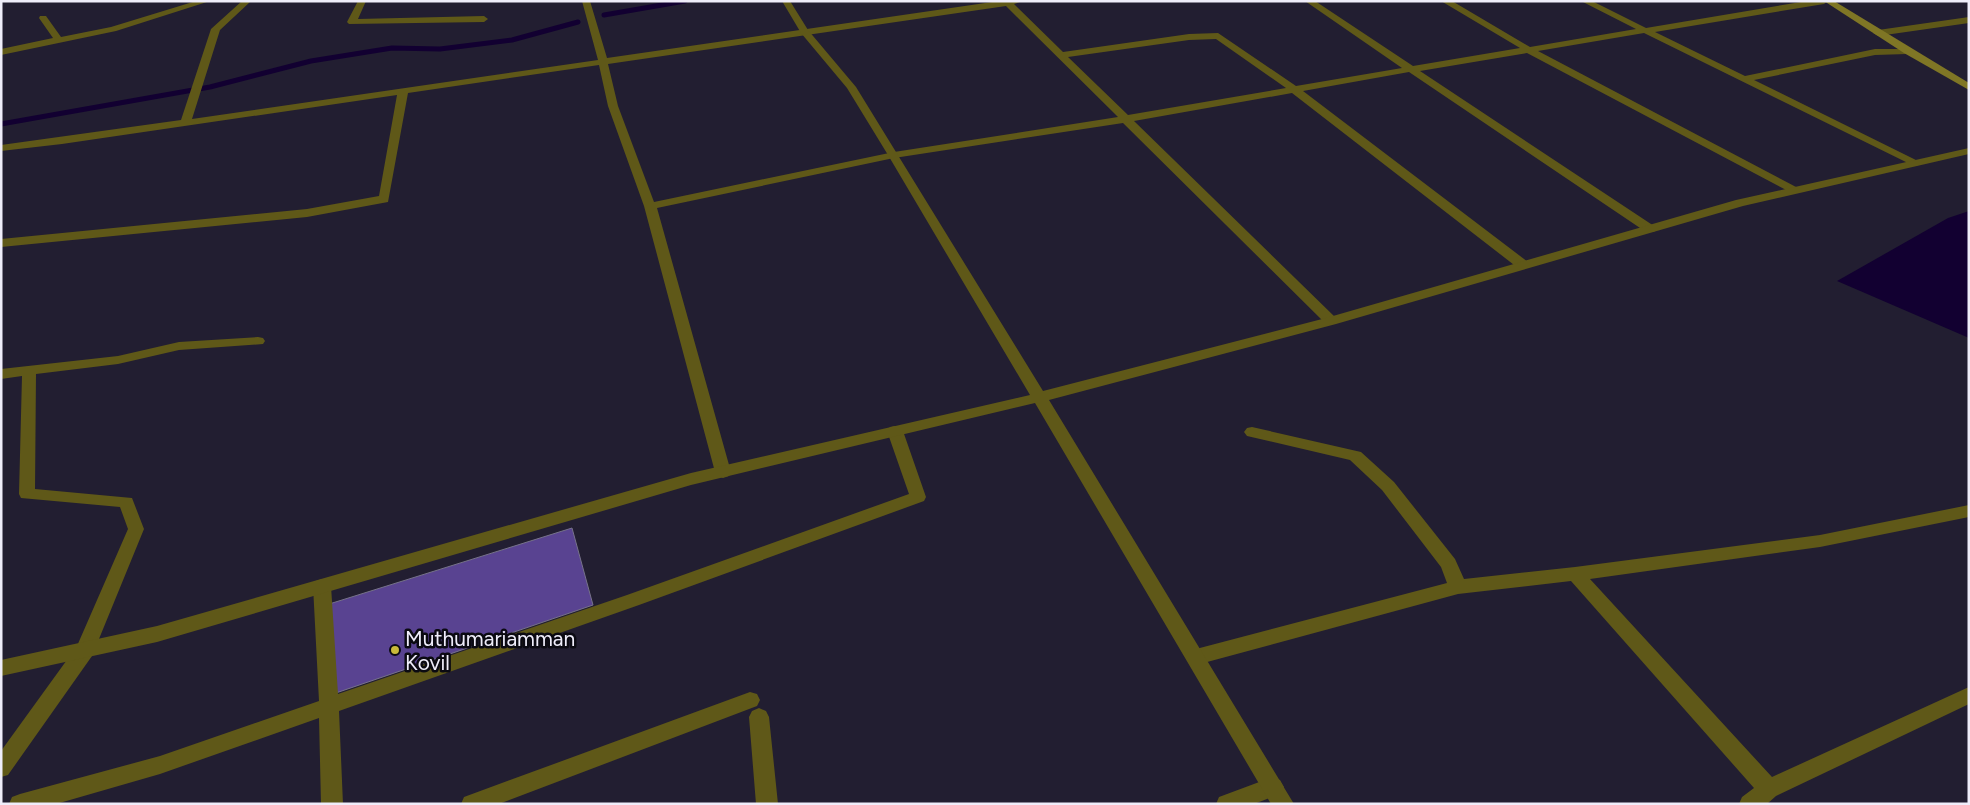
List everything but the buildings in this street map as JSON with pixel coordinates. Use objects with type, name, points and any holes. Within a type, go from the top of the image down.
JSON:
[{"type":"main road","points":[[1826,1],[1907,52],[1969,87]]},
{"type":"street","points":[[1,52],[113,29],[206,1]]},
{"type":"street","points":[[232,1],[251,2]]},
{"type":"street","points":[[362,1],[352,22],[484,19]]},
{"type":"street","points":[[586,1],[613,106],[650,206],[722,472]]},
{"type":"street","points":[[786,1],[804,31],[851,87],[894,155],[1278,795],[1227,804]]},
{"type":"street","points":[[1309,1],[1650,229]]},
{"type":"street","points":[[1445,1],[1529,50],[1794,190]]},
{"type":"street","points":[[1585,1],[1916,163]]},
{"type":"street","points":[[650,206],[894,155],[1126,119],[1412,69],[1826,1]]},
{"type":"street","points":[[185,123],[216,29],[232,12],[251,2]]},
{"type":"street","points":[[1,148],[185,123],[1011,2],[1060,55],[1331,321]]},
{"type":"street","points":[[43,18],[59,40]]},
{"type":"street","points":[[1878,33],[1969,20]]},
{"type":"street","points":[[1060,55],[1212,35],[1218,36],[1295,90],[1523,266]]},
{"type":"street","points":[[1744,79],[1875,52],[1907,52]]},
{"type":"street","points":[[1,243],[306,212],[384,199],[403,91]]},
{"type":"street","points":[[1,668],[158,634],[691,479],[1040,397],[1331,321],[1691,216],[1794,190],[1969,151]]},
{"type":"street","points":[[1,374],[118,360],[179,346],[258,341]]},
{"type":"street","points":[[1,768],[85,650],[136,529],[126,502],[27,494],[30,371]]},
{"type":"street","points":[[20,804],[160,764],[642,596],[918,497],[895,431]]},
{"type":"street","points":[[1252,432],[1355,456],[1394,494],[1449,564],[1458,587]]},
{"type":"street","points":[[1196,657],[1458,587],[1575,574],[1820,541],[1969,511]]},
{"type":"street","points":[[1575,574],[1768,788]]},
{"type":"street","points":[[322,586],[332,804]]},
{"type":"street","points":[[1750,804],[1768,788],[1969,695]]},
{"type":"street","points":[[472,804],[755,708],[767,804]]},
{"type":"shaded area","points":[[1969,211],[1969,338],[1837,281],[1948,218]]},
{"type":"waterway","points":[[604,15],[685,1]]},
{"type":"waterway","points":[[1,124],[210,87],[311,61],[392,48],[440,49],[512,40],[578,22]]},
{"type":"place","name":"Muthumariamman Kovil","points":[[395,650]]}]
